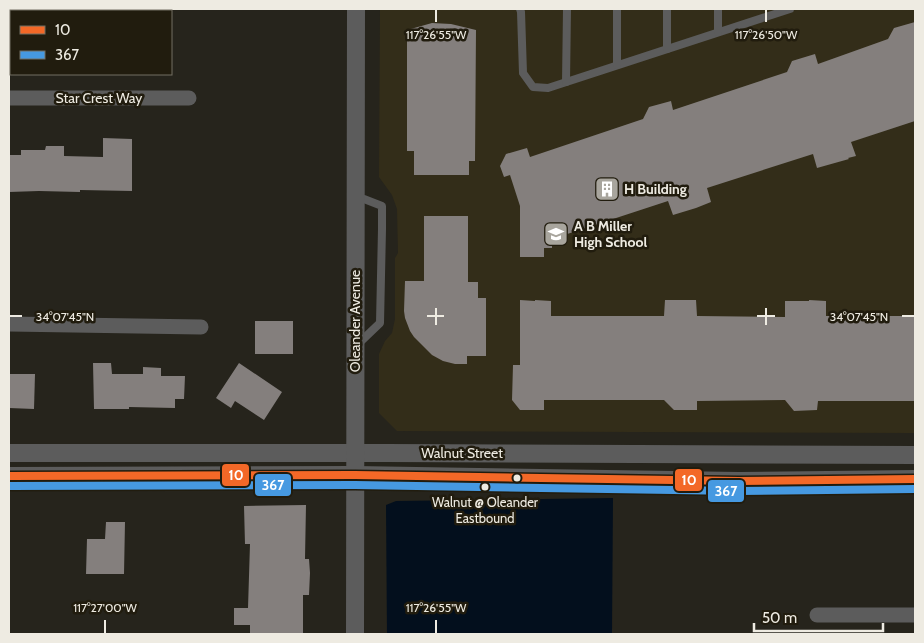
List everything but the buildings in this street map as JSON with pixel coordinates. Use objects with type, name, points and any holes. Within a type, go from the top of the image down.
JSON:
[{"type":"street","name":"Oleander Avenue","points":[[354,634],[356,9]]},
{"type":"street","name":"Star Crest Way","points":[[9,98],[188,98]]},
{"type":"street","points":[[9,324],[201,327]]},
{"type":"street","name":"Walnut Street","points":[[9,453],[915,454]]},
{"type":"street","name":"Walnut Street","points":[[9,476],[355,475],[739,481],[915,479]]},
{"type":"street","points":[[817,615],[915,615]]},
{"type":"lane","points":[[520,9],[523,73],[533,87],[548,88],[790,9]]},
{"type":"lane","points":[[566,82],[567,9]]},
{"type":"lane","points":[[617,9],[617,64]]},
{"type":"lane","points":[[667,9],[667,48]]},
{"type":"lane","points":[[718,9],[718,32]]},
{"type":"lane","points":[[355,199],[364,199],[382,206],[382,229],[380,324],[355,346]]},
{"type":"shaded area","points":[[380,9],[915,9],[915,433],[397,431],[379,413],[379,354],[385,341],[392,333],[395,319],[395,258],[398,253],[397,209],[392,195],[379,177]]},
{"type":"water","points":[[613,498],[612,634],[387,634],[386,505],[396,501]]},
{"type":"transit line","name":"10","points":[[9,476],[355,475],[739,481],[915,479]]},
{"type":"transit line","name":"367","points":[[9,486],[355,485],[739,491],[915,489]]},
{"type":"place","name":"H Building","points":[[607,189]]},
{"type":"place","name":"A B Miller High School","points":[[556,234]]},
{"type":"place","name":"Walnut @ Oleander Eastbound","points":[[485,487]]}]
